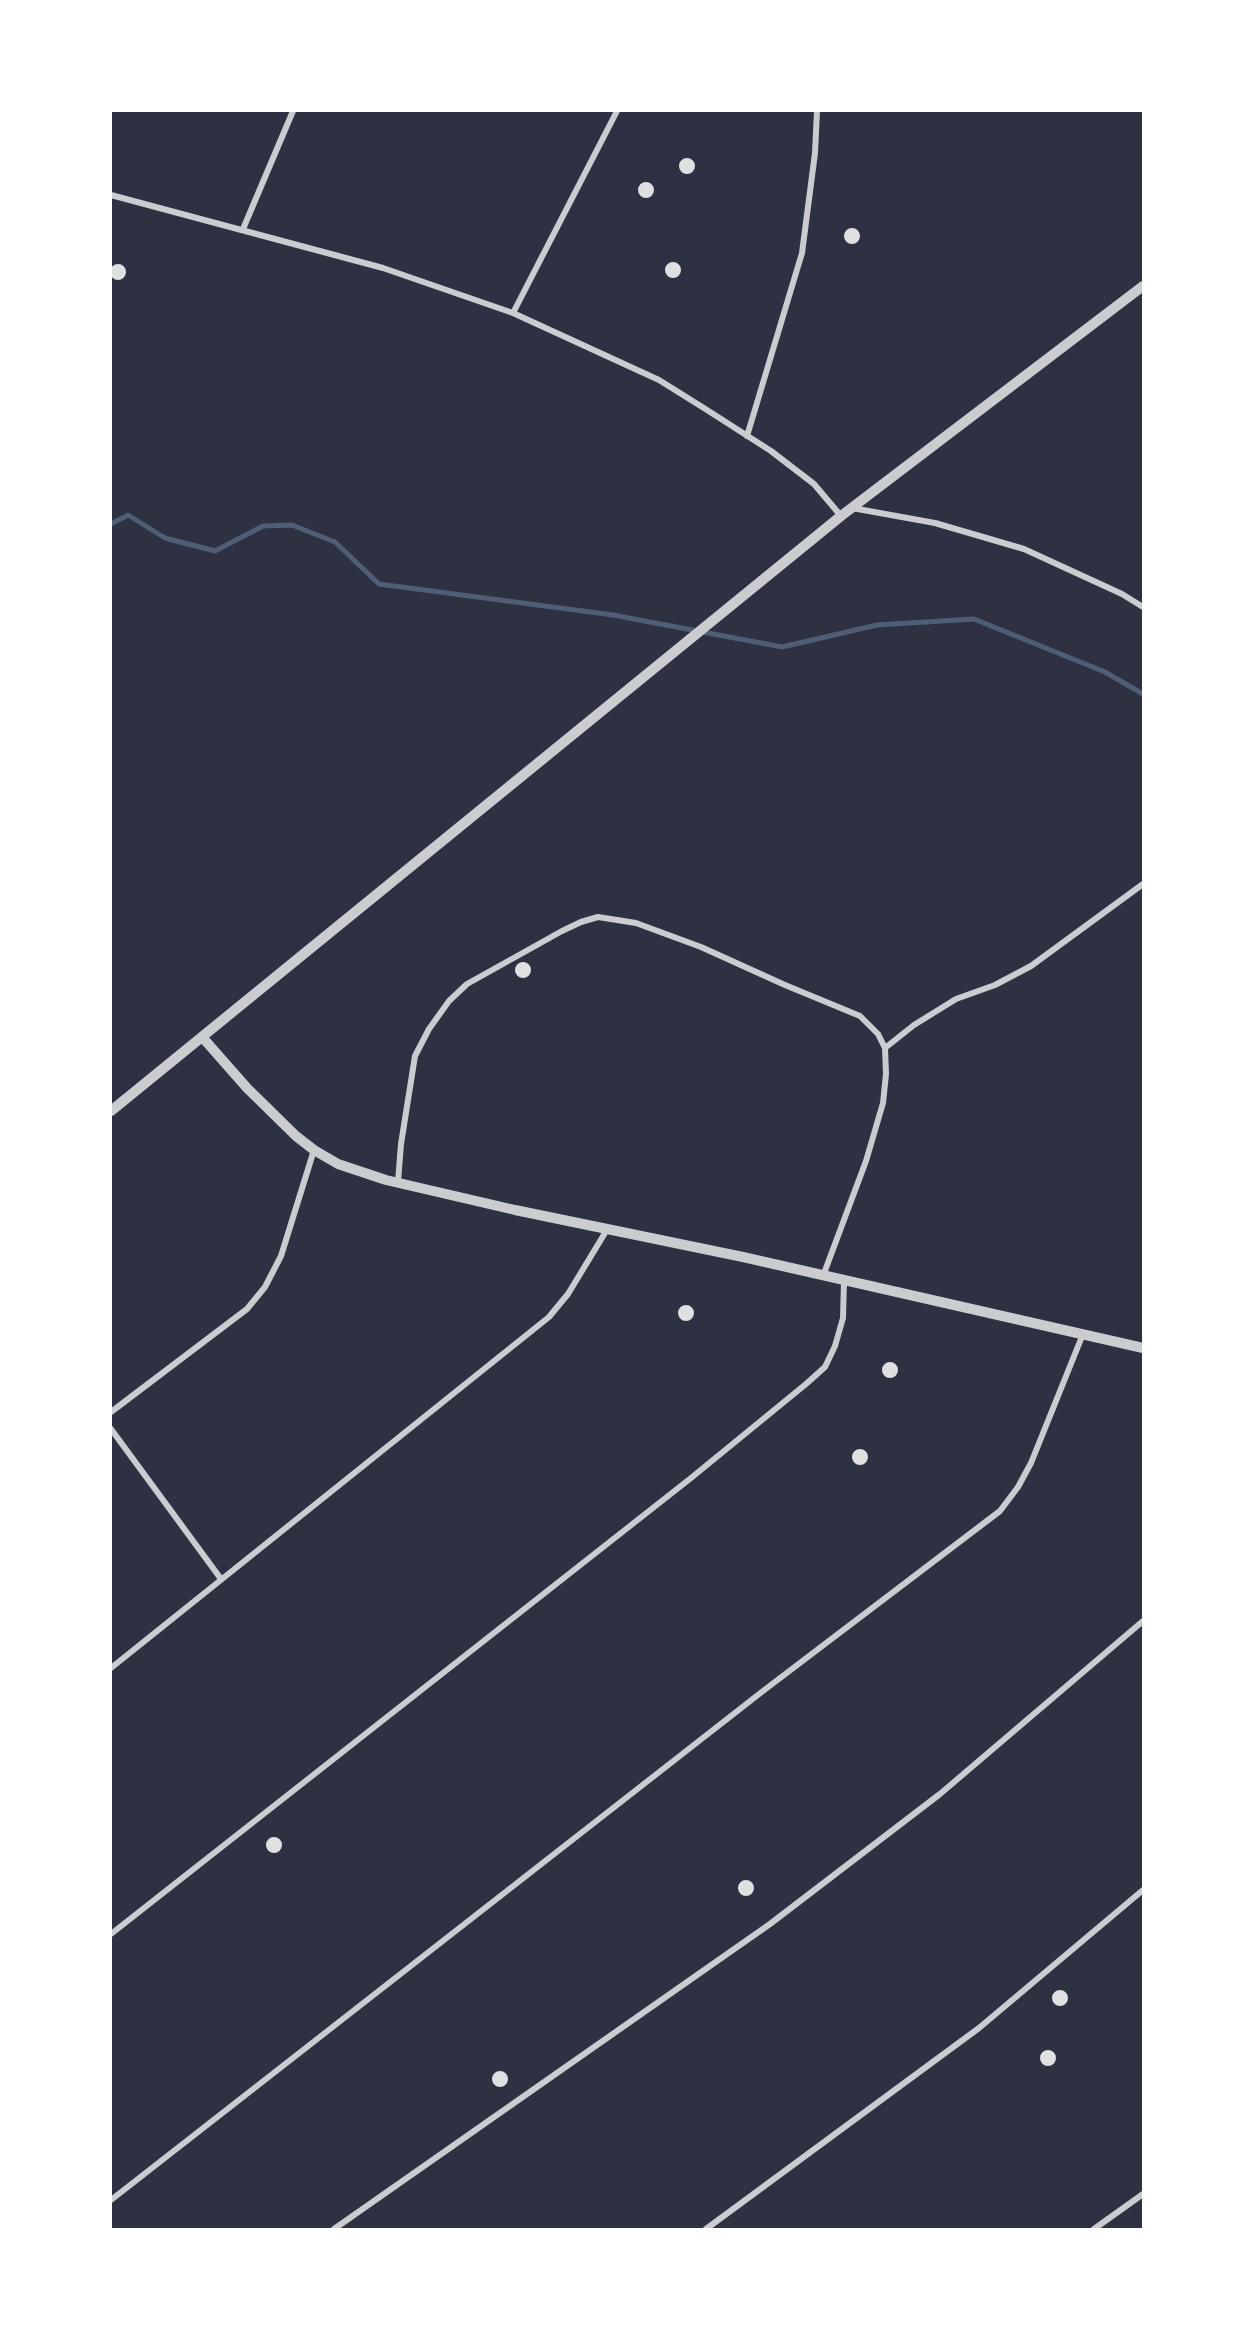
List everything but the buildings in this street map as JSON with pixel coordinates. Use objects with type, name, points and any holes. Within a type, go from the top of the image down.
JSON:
[{"type":"street","points":[[243,229],[293,111]]},
{"type":"street","points":[[513,313],[617,111]]},
{"type":"street","points":[[747,436],[802,253],[815,153],[817,111]]},
{"type":"street","points":[[111,195],[383,268],[513,313],[658,380],[747,436],[814,484],[841,516]]},
{"type":"street","points":[[111,1111],[841,516],[1143,286]]},
{"type":"street","points":[[852,508],[935,523],[1024,549],[1122,594],[1143,607]]},
{"type":"street","points":[[885,1048],[914,1025],[957,999],[995,985],[1031,966],[1143,884]]},
{"type":"street","points":[[398,1182],[401,1144],[415,1056],[429,1029],[449,1000],[467,984],[562,931],[598,917],[636,923],[701,947],[860,1016],[878,1034],[885,1048],[886,1074],[883,1103],[866,1161],[823,1276]]},
{"type":"street","points":[[203,1038],[247,1088],[296,1136],[338,1164],[398,1182],[515,1210],[608,1228],[1143,1348]]},
{"type":"street","points":[[111,1412],[247,1310],[265,1287],[281,1256],[314,1150]]},
{"type":"street","points":[[111,1668],[549,1317],[568,1294],[608,1228]]},
{"type":"street","points":[[111,1934],[691,1478],[806,1384],[825,1367],[835,1346],[843,1318],[844,1281]]},
{"type":"street","points":[[111,2200],[763,1691],[1000,1511],[1018,1487],[1031,1463],[1083,1333]]},
{"type":"street","points":[[111,1429],[220,1579]]},
{"type":"street","points":[[334,2229],[770,1924],[939,1794],[1143,1621]]},
{"type":"street","points":[[706,2229],[979,2028],[1143,1890]]},
{"type":"street","points":[[1094,2229],[1143,2194]]},
{"type":"waterway","points":[[111,524],[128,515],[165,538],[215,551],[263,526],[292,525],[335,542],[379,584],[613,615],[782,647],[877,625],[974,619],[1105,672],[1143,694]]}]
